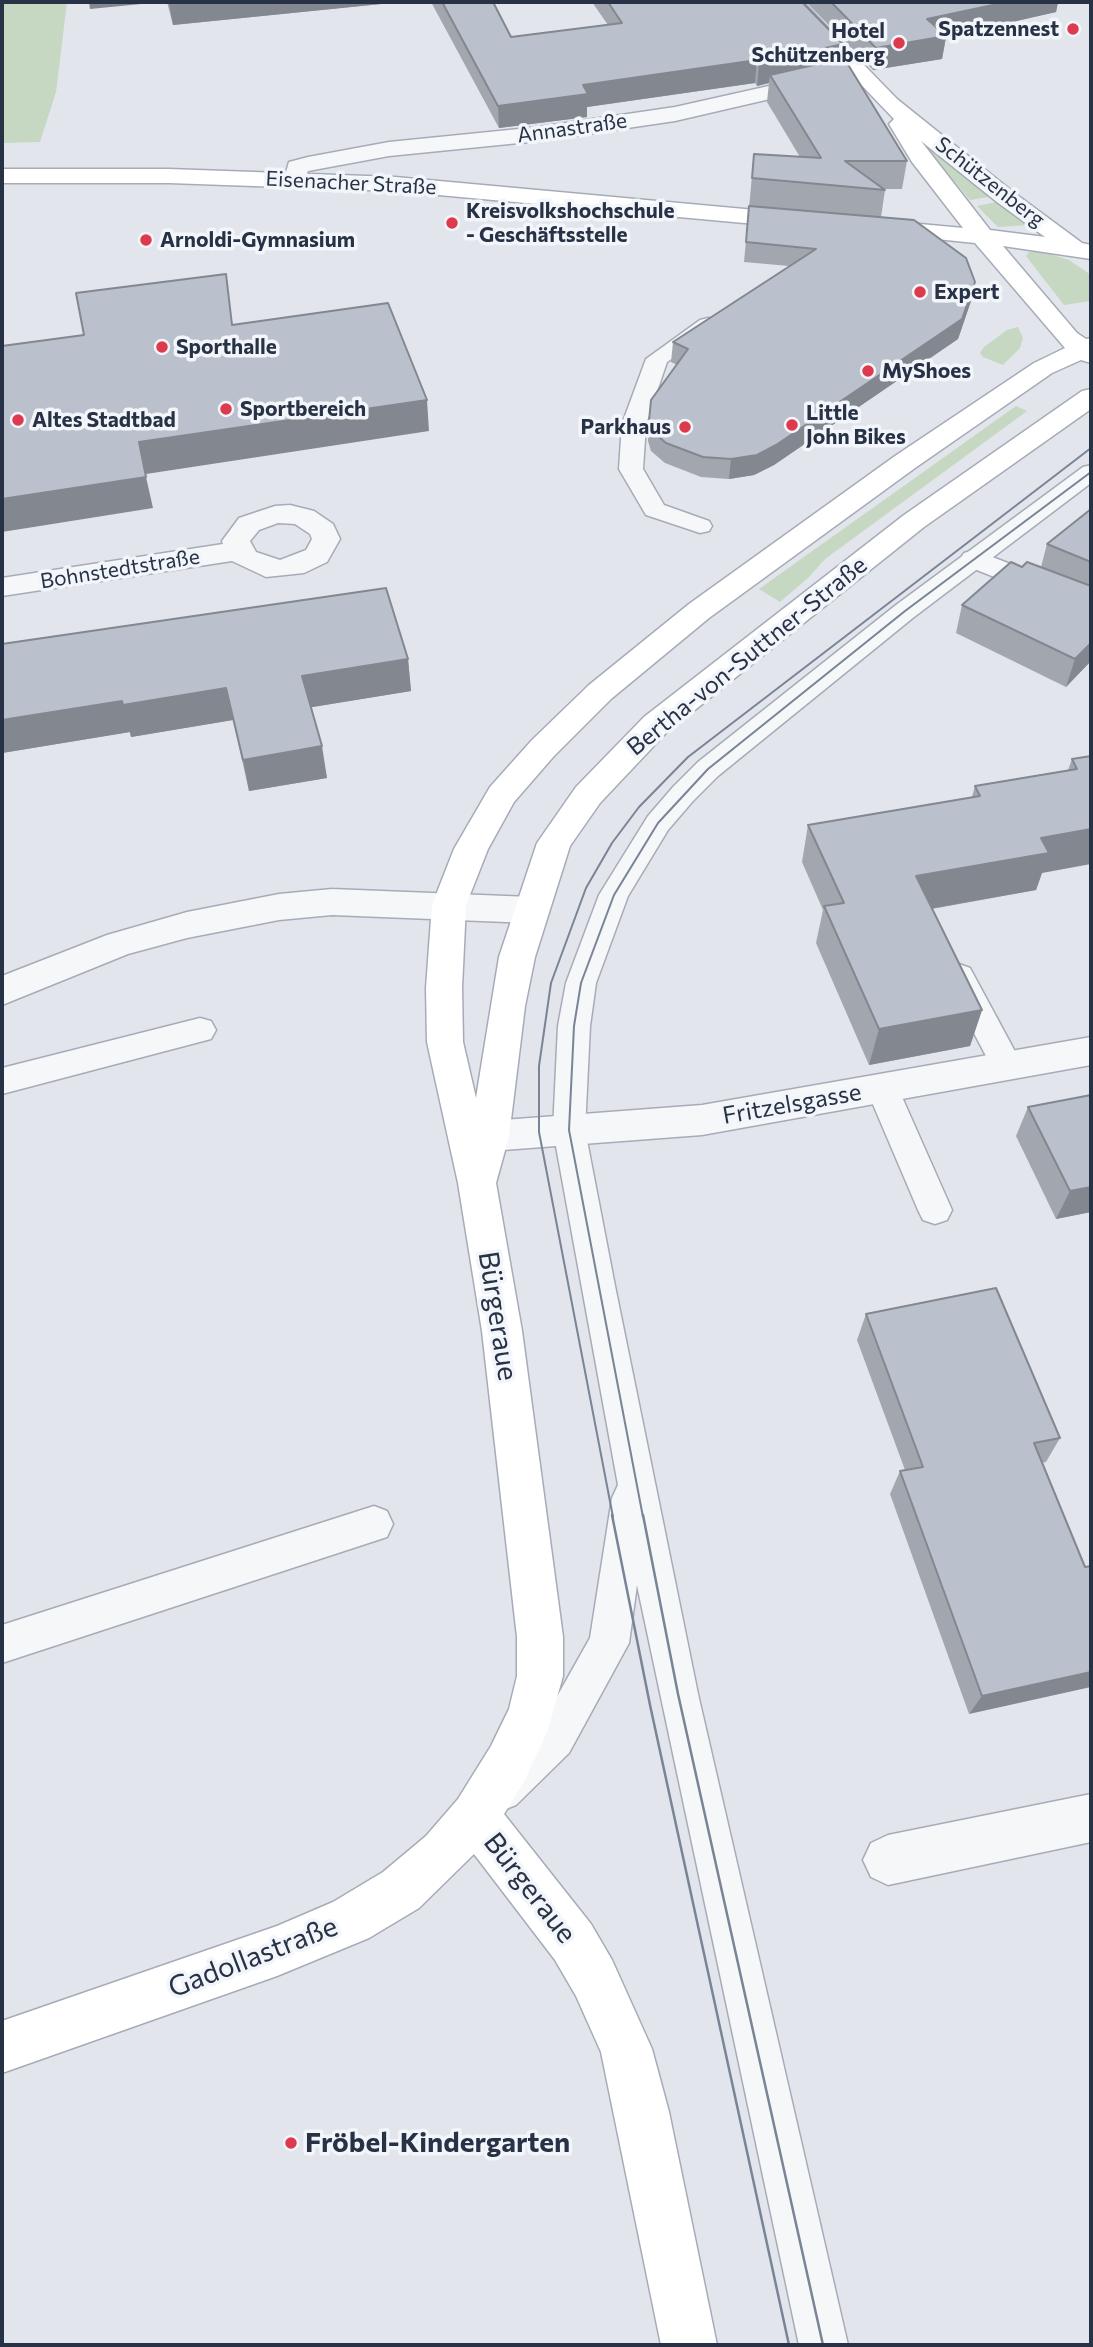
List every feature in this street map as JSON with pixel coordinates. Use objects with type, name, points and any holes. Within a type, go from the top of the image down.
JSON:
[{"type":"main road","name":"Schützenberg","points":[[792,2],[889,104],[1005,197],[1086,252]]},
{"type":"main road","name":"Schützenberg","points":[[889,104],[923,162],[982,236],[1088,350]]},
{"type":"main road","name":"Eisenacher Straße","points":[[2,176],[295,179],[395,184],[824,223]]},
{"type":"main road","points":[[851,225],[982,236],[1086,252]]},
{"type":"main road","points":[[449,905],[471,849],[502,794],[543,748],[600,692],[699,611],[863,495],[905,462],[1043,368],[1088,350]]},
{"type":"main road","name":"Bertha-von-Suttner-Straße","points":[[531,911],[554,842],[588,795],[655,725],[914,520],[1091,397]]},
{"type":"main road","name":"Bürgeraue","points":[[449,905],[444,988],[445,1042],[477,1183],[502,1331],[540,1637],[540,1676],[531,1713],[508,1763],[475,1816],[573,1942],[594,1978],[626,2049],[642,2112],[689,2345]]},
{"type":"main road","name":"Bürgeraue","points":[[477,1183],[491,1136],[506,1006],[531,911]]},
{"type":"main road","name":"Gadollastraße","points":[[2,2047],[277,1951],[351,1920],[401,1890],[443,1853],[475,1816]]},
{"type":"street","name":"Annastraße","points":[[295,179],[297,167],[321,161],[390,149],[539,134],[675,114],[856,72]]},
{"type":"street","name":"Bohnstedtstraße","points":[[2,587],[238,551]]},
{"type":"street","points":[[974,559],[1091,606]]},
{"type":"street","points":[[2,991],[119,944],[224,916],[332,902],[449,905],[531,911]]},
{"type":"street","name":"Fritzelsgasse","points":[[491,1136],[702,1120],[1091,1051]]},
{"type":"street","points":[[888,1860],[1091,1818]]},
{"type":"lane","points":[[700,526],[655,510],[631,469],[634,424],[657,359],[722,316]]},
{"type":"lane","points":[[823,2345],[678,1694],[569,1130],[571,1063],[581,983],[614,895],[658,823],[708,769],[974,559],[1091,472]]},
{"type":"lane","points":[[946,952],[1007,1066]]},
{"type":"lane","points":[[2,1081],[200,1030]]},
{"type":"lane","points":[[881,1088],[935,1210]]},
{"type":"lane","points":[[475,1816],[555,1739],[609,1643],[635,1475]]},
{"type":"lane","points":[[2,1644],[374,1524]]},
{"type":"green space","points":[[2,2],[67,2],[56,92],[40,142],[2,143]]},
{"type":"green space","points":[[932,144],[989,197],[970,200],[924,145]]},
{"type":"green space","points":[[1001,201],[1029,221],[1028,225],[998,227],[977,206]]},
{"type":"green space","points":[[1040,251],[1069,260],[1091,275],[1091,301],[1064,305],[1026,256],[1029,252]]},
{"type":"green space","points":[[1018,327],[1023,338],[1020,348],[1003,365],[983,357],[980,353],[984,347],[1007,330]]},
{"type":"green space","points":[[1016,406],[1027,411],[825,559],[780,602],[759,589]]},
{"type":"building","points":[[442,2],[493,2],[511,37],[622,23],[608,2],[802,2],[843,44],[759,63],[757,60],[583,85],[588,94],[498,106]]},
{"type":"building","points":[[831,2],[1007,2],[927,19],[946,36],[876,48]]},
{"type":"building","points":[[844,58],[907,161],[845,161],[885,190],[752,178],[754,154],[821,158],[770,75]]},
{"type":"building","points":[[749,206],[914,220],[966,258],[975,282],[962,319],[776,445],[757,455],[731,459],[703,457],[666,443],[652,431],[649,421],[651,400],[688,349],[673,342],[816,249],[746,242]]},
{"type":"building","points":[[226,274],[232,325],[388,303],[427,400],[139,442],[146,477],[2,499],[2,346],[84,335],[76,293]]},
{"type":"building","points":[[1091,509],[1091,562],[1047,544]]},
{"type":"building","points":[[1011,562],[1022,567],[1027,562],[1091,586],[1091,643],[1075,659],[962,605]]},
{"type":"building","points":[[386,588],[408,659],[302,676],[322,746],[243,760],[226,688],[123,705],[122,701],[2,720],[2,644]]},
{"type":"building","points":[[1091,756],[1091,829],[1041,838],[1049,853],[916,876],[982,1010],[879,1029],[824,906],[844,903],[808,825],[980,796],[975,786],[1077,769],[1072,759]]},
{"type":"building","points":[[1091,1095],[1091,1187],[1070,1191],[1028,1107]]},
{"type":"building","points":[[996,1288],[1060,1438],[1034,1443],[1085,1567],[1091,1566],[1091,1672],[982,1696],[900,1471],[923,1467],[866,1314]]},
{"type":"tram line","points":[[613,1517],[539,1132],[539,1066],[551,983],[586,888],[612,843],[639,807],[688,757],[1091,448]]},
{"type":"tram line","points":[[643,1517],[569,1130],[574,1026],[581,983],[614,895],[658,823],[708,769],[905,611],[1091,472]]},
{"type":"tram line","points":[[612,1515],[650,1705],[789,2345]]},
{"type":"tram line","points":[[643,1515],[678,1694],[823,2345]]},
{"type":"place","name":"Spatzennest","points":[[1073,29]]},
{"type":"place","name":"Hotel Schützenberg","points":[[899,43]]},
{"type":"place","name":"Kreisvolkshochschule - Geschäftsstelle","points":[[452,223]]},
{"type":"place","name":"Arnoldi-Gymnasium","points":[[146,240]]},
{"type":"place","name":"Expert","points":[[920,292]]},
{"type":"place","name":"Sporthalle","points":[[162,347]]},
{"type":"place","name":"MyShoes","points":[[868,371]]},
{"type":"place","name":"Sportbereich","points":[[226,409]]},
{"type":"place","name":"Altes Stadtbad","points":[[18,420]]},
{"type":"place","name":"Little John Bikes","points":[[792,425]]},
{"type":"place","name":"Parkhaus","points":[[685,427]]},
{"type":"place","name":"Fröbel-Kindergarten","points":[[291,2143]]}]
